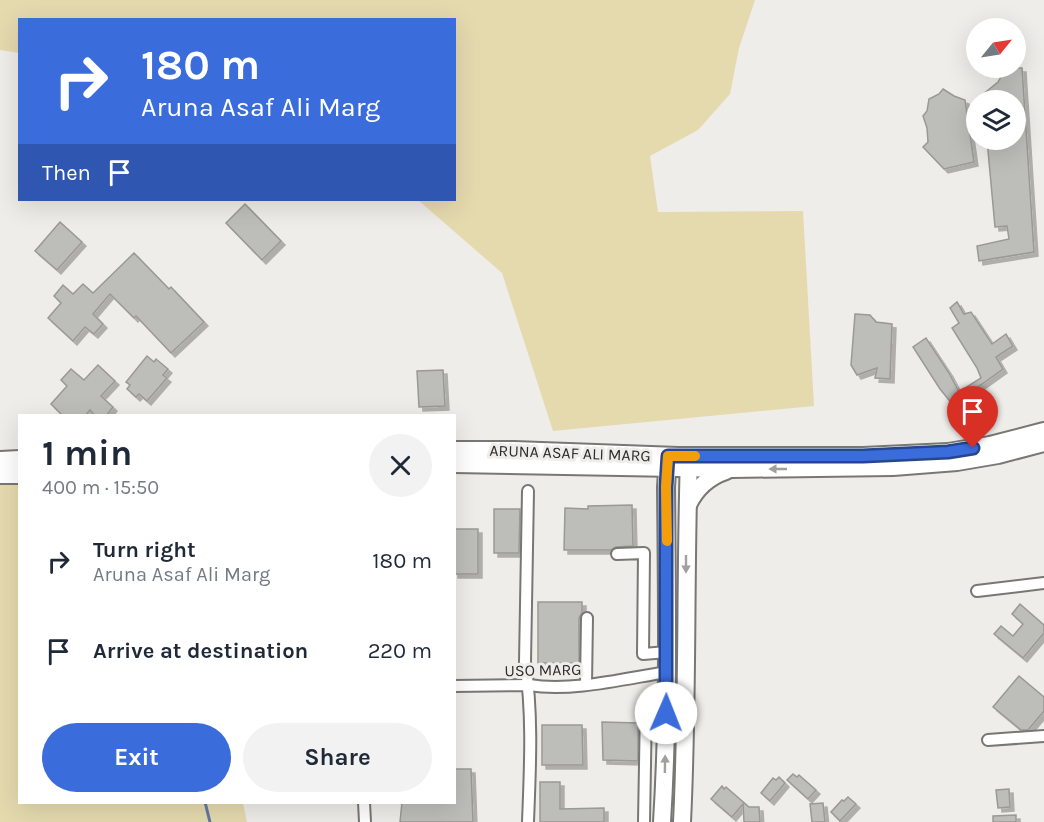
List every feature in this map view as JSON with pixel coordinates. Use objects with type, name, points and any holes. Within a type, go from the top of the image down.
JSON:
[{"type":"main road","name":"ARUNA ASAF ALI MARG","points":[[456,450],[514,457],[688,462],[948,452],[990,445],[1044,431]]},
{"type":"main road","name":"ARUNA ASAF ALI MARG","points":[[688,462],[732,469],[892,467],[998,455],[1044,443]]},
{"type":"main road","name":"ARUNA ASAF ALI MARG","points":[[456,464],[514,457]]},
{"type":"main road","points":[[0,460],[18,459]]},
{"type":"main road","points":[[662,822],[667,672],[666,487],[668,461]]},
{"type":"main road","points":[[682,822],[688,462]]},
{"type":"main road","points":[[688,506],[695,493],[705,482],[732,469]]},
{"type":"main road","points":[[0,476],[18,475]]},
{"type":"street","points":[[528,491],[525,662],[530,713],[528,822]]},
{"type":"street","points":[[618,554],[644,553],[643,654],[667,652]]},
{"type":"street","points":[[977,591],[1044,583]]},
{"type":"street","points":[[586,684],[587,618]]},
{"type":"street","name":"USO MARG","points":[[456,686],[558,687],[667,672]]},
{"type":"street","points":[[644,822],[646,707]]},
{"type":"street","points":[[988,740],[1044,736]]},
{"type":"street","points":[[364,804],[365,822]]},
{"type":"shaded area","points":[[0,0],[755,0],[739,48],[730,94],[698,130],[650,156],[658,212],[803,211],[814,406],[553,431],[502,273],[419,201],[456,201],[456,18],[18,18],[18,53],[0,50]]},
{"type":"shaded area","points":[[18,484],[18,804],[243,804],[247,822],[0,822],[0,485]]},
{"type":"building","points":[[1000,78],[1023,78],[1023,90],[988,90]]},
{"type":"building","points":[[943,89],[965,100],[966,150],[972,150],[974,162],[944,169],[923,147],[928,142],[923,116],[927,111],[929,99]]},
{"type":"building","points":[[1026,129],[1034,252],[979,261],[977,246],[1009,239],[1007,226],[995,227],[988,150],[1026,150]]},
{"type":"building","points":[[245,204],[281,241],[262,260],[226,223]]},
{"type":"building","points":[[60,222],[82,242],[57,270],[35,251]]},
{"type":"building","points":[[134,253],[204,322],[171,353],[136,316],[134,318],[110,294],[93,314],[103,324],[94,334],[85,327],[73,341],[48,318],[61,303],[54,296],[63,285],[73,294],[83,284],[93,293]]},
{"type":"building","points":[[957,302],[964,314],[971,312],[992,344],[1006,334],[1013,346],[996,357],[1003,369],[953,405],[913,347],[926,338],[959,392],[981,378],[952,328],[959,323],[950,308]]},
{"type":"building","points":[[855,314],[870,315],[876,322],[892,324],[890,379],[875,378],[877,368],[857,375],[851,365]]},
{"type":"building","points":[[147,356],[154,362],[156,359],[168,369],[163,375],[167,378],[147,401],[139,394],[136,397],[127,389],[130,385],[126,382]]},
{"type":"building","points":[[98,365],[115,381],[101,396],[113,407],[108,414],[93,414],[90,410],[87,414],[61,414],[51,404],[67,386],[61,380],[71,369],[84,380]]},
{"type":"building","points":[[443,370],[445,406],[419,407],[417,371]]},
{"type":"building","points":[[632,505],[633,546],[616,547],[611,550],[564,550],[565,508],[588,509],[588,506]]},
{"type":"building","points":[[494,509],[520,509],[519,553],[494,553]]},
{"type":"building","points":[[456,529],[478,529],[478,574],[456,574]]},
{"type":"building","points":[[538,602],[582,602],[582,613],[579,618],[579,663],[538,663]]},
{"type":"building","points":[[1020,604],[1044,625],[1044,633],[1023,658],[994,634],[1001,626],[1013,636],[1023,624],[1012,614]]},
{"type":"building","points":[[1019,676],[1044,697],[1044,711],[1028,730],[1021,730],[993,707]]},
{"type":"building","points":[[602,722],[638,723],[638,761],[603,760]]},
{"type":"building","points":[[542,725],[582,725],[583,765],[542,765]]},
{"type":"building","points":[[456,769],[471,769],[473,822],[400,822],[402,804],[456,804]]},
{"type":"building","points":[[793,774],[797,777],[799,775],[816,790],[808,799],[787,780]]},
{"type":"building","points":[[779,777],[785,783],[770,801],[761,793],[773,778],[776,780]]},
{"type":"building","points":[[540,782],[560,782],[560,809],[604,808],[604,822],[540,822]]},
{"type":"building","points":[[722,786],[749,807],[759,807],[760,822],[744,822],[743,804],[732,817],[711,799]]},
{"type":"building","points":[[1009,789],[1010,807],[998,808],[996,790]]},
{"type":"building","points":[[848,797],[856,804],[840,821],[831,812]]},
{"type":"building","points":[[823,803],[825,822],[812,822],[810,804]]},
{"type":"building","points":[[1016,815],[1016,822],[993,822],[993,816]]},
{"type":"waterway","points":[[206,804],[210,822]]},
{"type":"slow traffic","points":[[667,541],[668,456],[695,456]]},
{"type":"route","points":[[666,713],[668,456],[863,456],[948,452],[973,448]]}]
